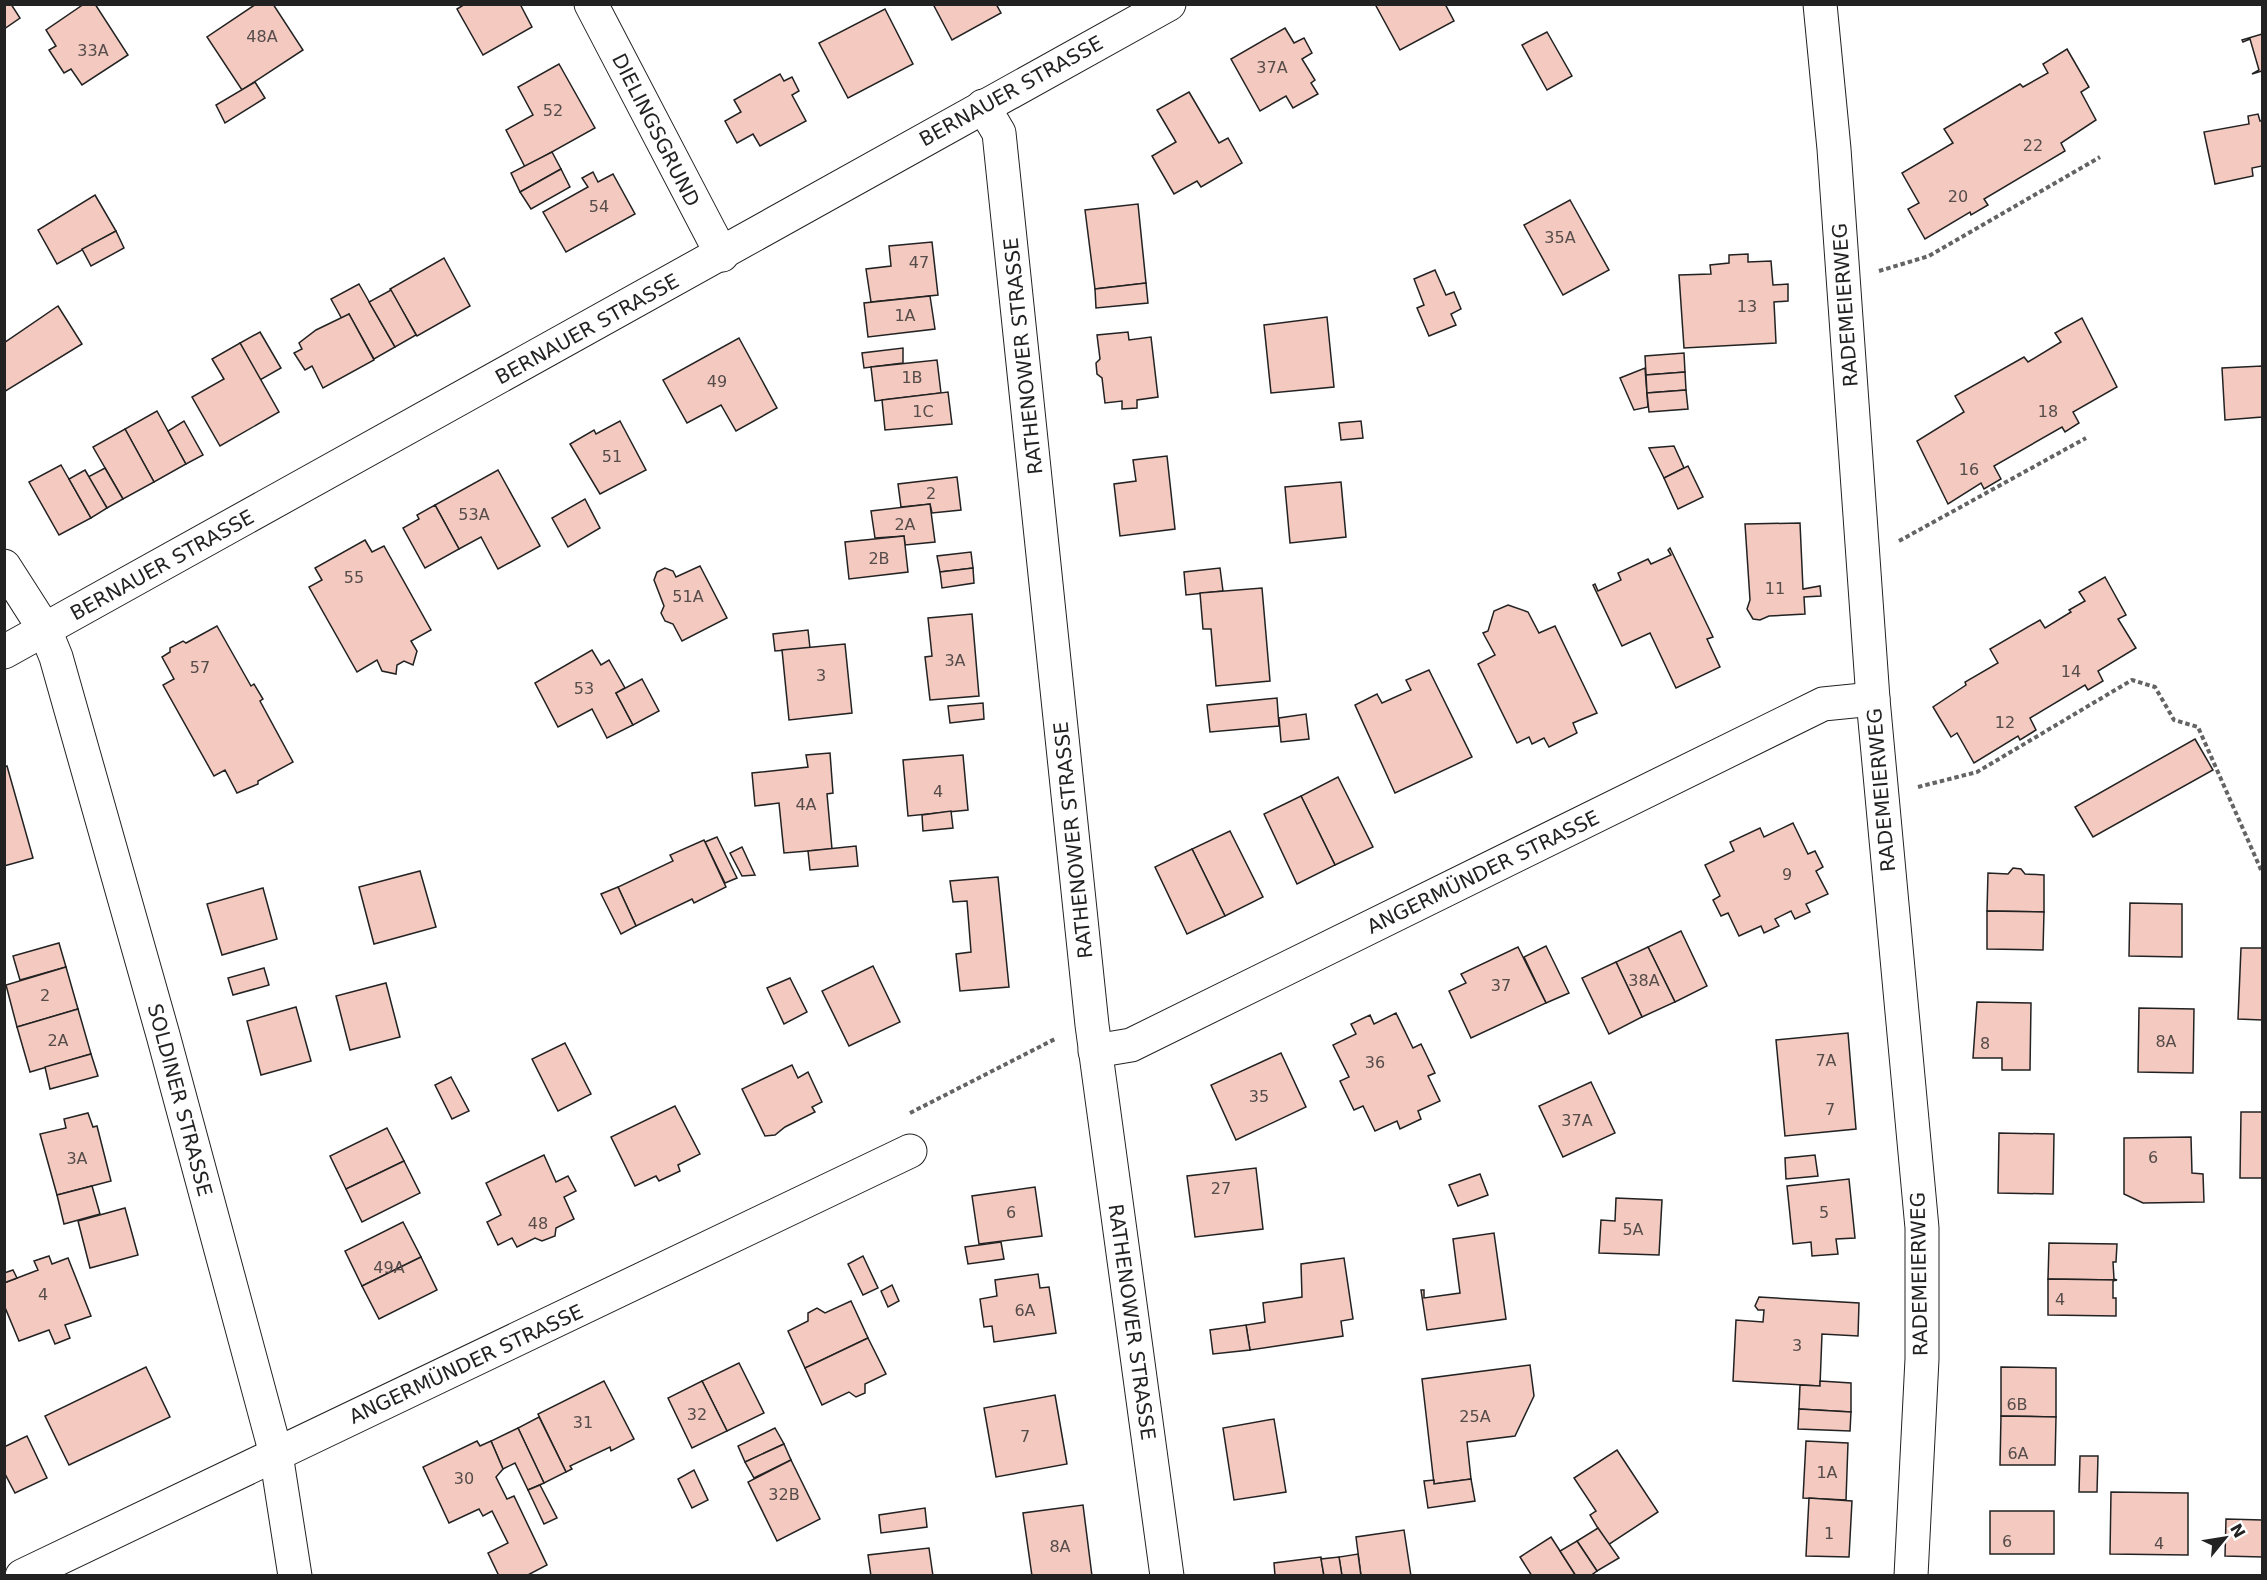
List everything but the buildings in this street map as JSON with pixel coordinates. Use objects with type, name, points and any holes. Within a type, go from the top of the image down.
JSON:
[{"type":"street","name":"DIELINGSGRUND","points":[[591,4],[722,255]]},
{"type":"street","name":"BERNAUER STRASSE","points":[[4,652],[722,255],[983,105],[1169,4]]},
{"type":"street","name":"RADEMEIERWEG","points":[[1820,4],[1844,279],[1873,699],[1922,1228],[1922,1359],[1911,1575]]},
{"type":"street","name":"RATHENOWER STRASSE","points":[[983,105],[999,133],[1095,1051],[1167,1575]]},
{"type":"street","name":"SOLDINER STRASSE","points":[[4,566],[45,630],[56,657],[157,1014],[276,1454],[295,1575]]},
{"type":"street","name":"ANGERMÜNDER STRASSE","points":[[1095,1051],[1131,1046],[1823,704],[1873,699]]},
{"type":"street","name":"ANGERMÜNDER STRASSE","points":[[22,1575],[910,1151]]},
{"type":"path","points":[[1844,279],[1929,256],[2100,157]]},
{"type":"path","points":[[1862,555],[1883,550],[2086,438]]},
{"type":"path","points":[[1882,792],[1912,789],[1977,772],[2132,680],[2155,687],[2174,720],[2198,727],[2262,872]]},
{"type":"path","points":[[905,1115],[1061,1036]]}]
